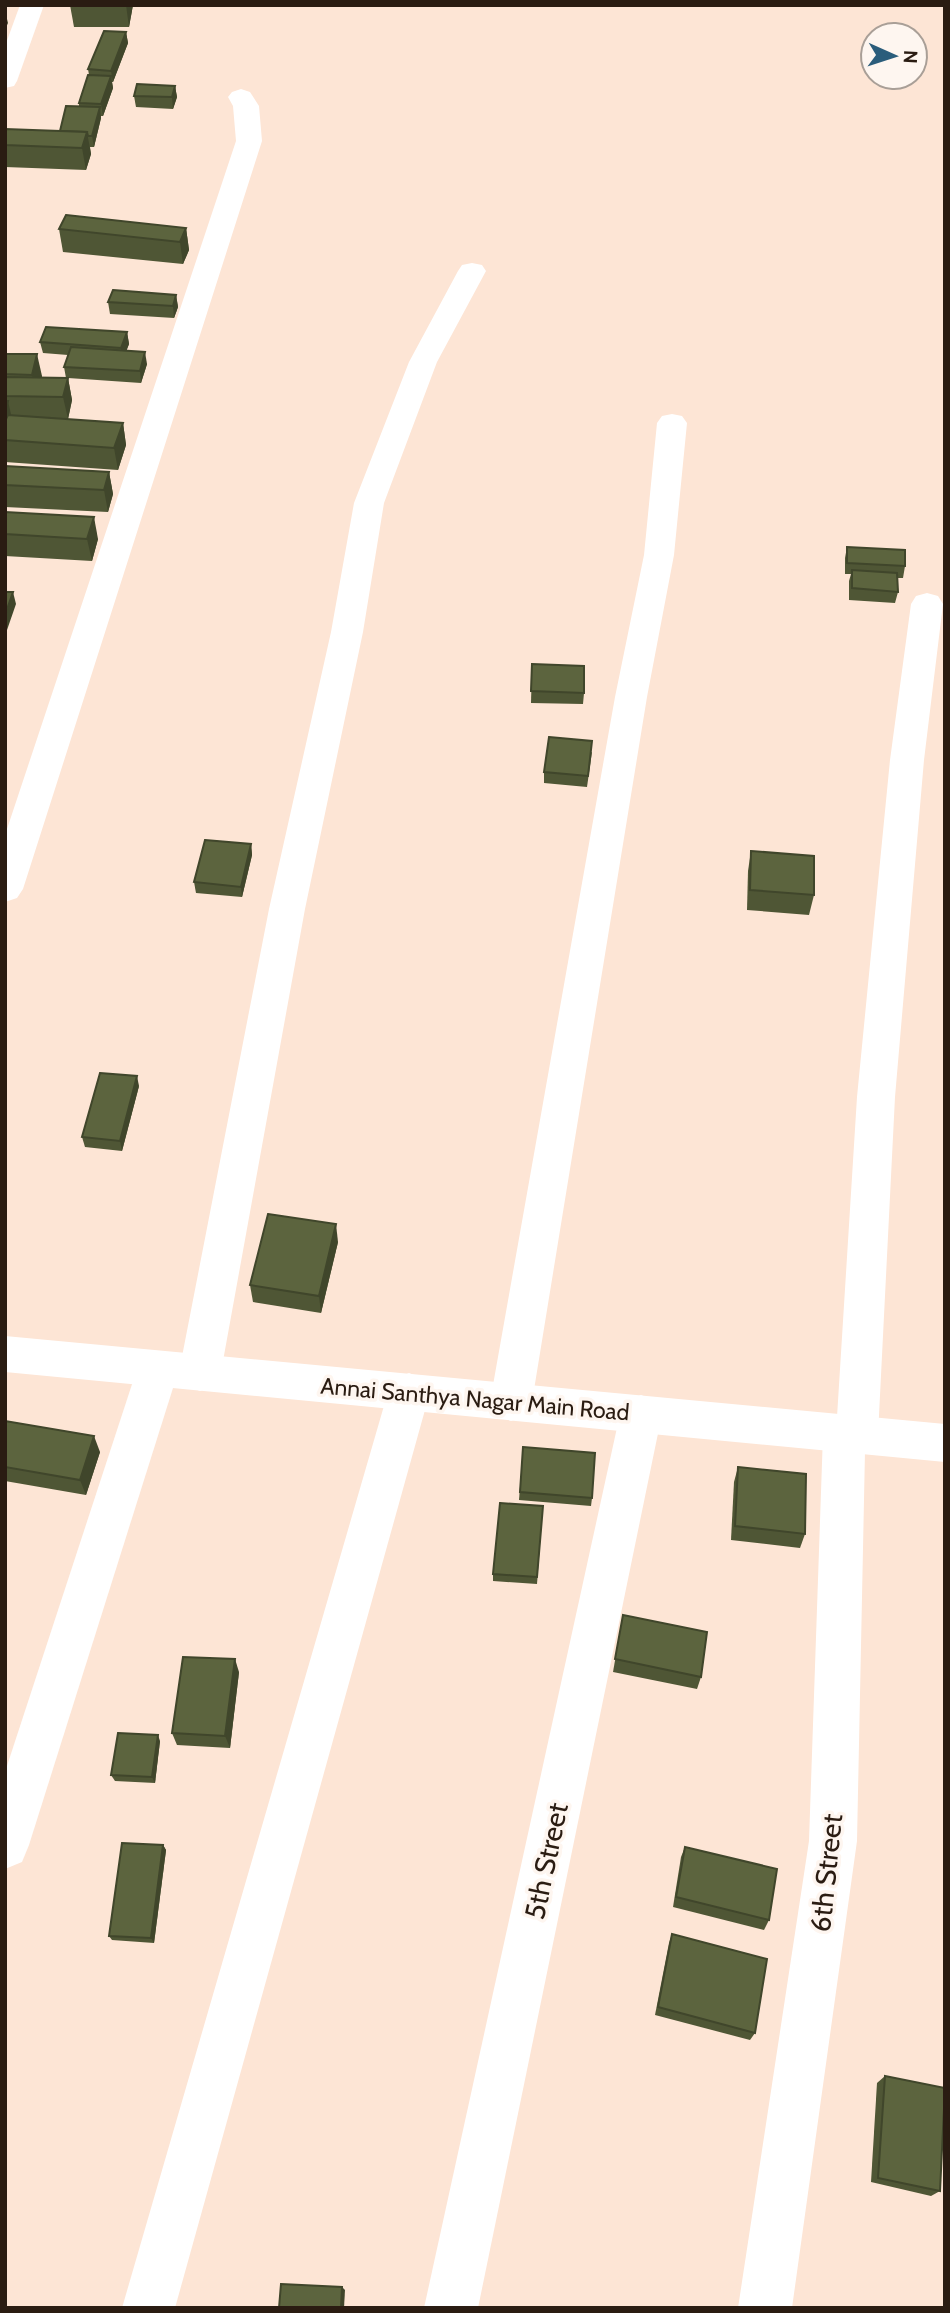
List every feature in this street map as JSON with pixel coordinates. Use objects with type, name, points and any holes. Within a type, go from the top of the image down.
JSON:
[{"type":"street","points":[[5,81],[32,5]]},
{"type":"street","points":[[5,888],[249,141],[246,106],[241,97]]},
{"type":"street","points":[[5,1845],[179,1371],[287,909],[347,632],[369,503],[423,362],[472,271]]},
{"type":"street","points":[[511,1402],[626,724],[659,555],[672,423]]},
{"type":"street","name":"6th Street","points":[[765,2308],[833,1841],[850,1434],[876,1097],[907,760],[927,604]]},
{"type":"street","name":"Annai Santhya Nagar Main Road","points":[[5,1354],[945,1443]]},
{"type":"street","points":[[148,2308],[409,1392]]},
{"type":"street","name":"5th Street","points":[[451,2308],[640,1414]]},
{"type":"building","points":[[104,31],[126,32],[111,71],[88,69]]},
{"type":"building","points":[[88,75],[111,76],[101,104],[79,103]]},
{"type":"building","points":[[137,84],[175,86],[172,97],[134,96]]},
{"type":"building","points":[[66,106],[100,107],[92,136],[88,136],[87,132],[60,131]]},
{"type":"building","points":[[5,129],[87,132],[82,148],[5,145]]},
{"type":"building","points":[[66,215],[186,228],[180,242],[59,229]]},
{"type":"building","points":[[113,290],[176,295],[173,306],[108,302]]},
{"type":"building","points":[[46,327],[127,332],[121,348],[40,342]]},
{"type":"building","points":[[71,347],[145,352],[140,371],[64,367]]},
{"type":"building","points":[[5,354],[37,354],[32,375],[5,374]]},
{"type":"building","points":[[5,377],[68,378],[63,397],[5,396]]},
{"type":"building","points":[[8,415],[123,423],[114,448],[5,440],[5,421]]},
{"type":"building","points":[[5,466],[109,472],[104,490],[5,485]]},
{"type":"building","points":[[5,512],[94,517],[87,539],[5,534]]},
{"type":"building","points":[[847,547],[905,550],[905,566],[847,563]]},
{"type":"building","points":[[852,570],[897,573],[898,592],[852,588]]},
{"type":"building","points":[[5,592],[13,592],[5,615]]},
{"type":"building","points":[[532,664],[584,666],[584,693],[531,691]]},
{"type":"building","points":[[549,737],[592,741],[588,776],[544,772]]},
{"type":"building","points":[[205,840],[251,844],[241,887],[194,882]]},
{"type":"building","points":[[751,851],[814,856],[814,895],[750,890]]},
{"type":"building","points":[[100,1073],[137,1076],[120,1141],[82,1137]]},
{"type":"building","points":[[268,1214],[336,1224],[319,1296],[250,1285]]},
{"type":"building","points":[[5,1421],[94,1436],[80,1480],[5,1467]]},
{"type":"building","points":[[523,1447],[595,1453],[592,1498],[520,1492]]},
{"type":"building","points":[[738,1467],[806,1474],[805,1534],[735,1526]]},
{"type":"building","points":[[500,1503],[543,1506],[537,1577],[493,1574]]},
{"type":"building","points":[[623,1615],[707,1632],[701,1677],[615,1659]]},
{"type":"building","points":[[183,1657],[235,1659],[225,1736],[172,1733]]},
{"type":"building","points":[[118,1733],[158,1735],[152,1777],[111,1775]]},
{"type":"building","points":[[122,1843],[163,1845],[151,1938],[109,1936]]},
{"type":"building","points":[[685,1847],[777,1869],[769,1920],[676,1897]]},
{"type":"building","points":[[672,1934],[767,1959],[755,2033],[658,2007]]},
{"type":"building","points":[[885,2076],[945,2088],[940,2191],[878,2178]]},
{"type":"building","points":[[281,2284],[342,2287],[341,2308],[279,2308]]}]
